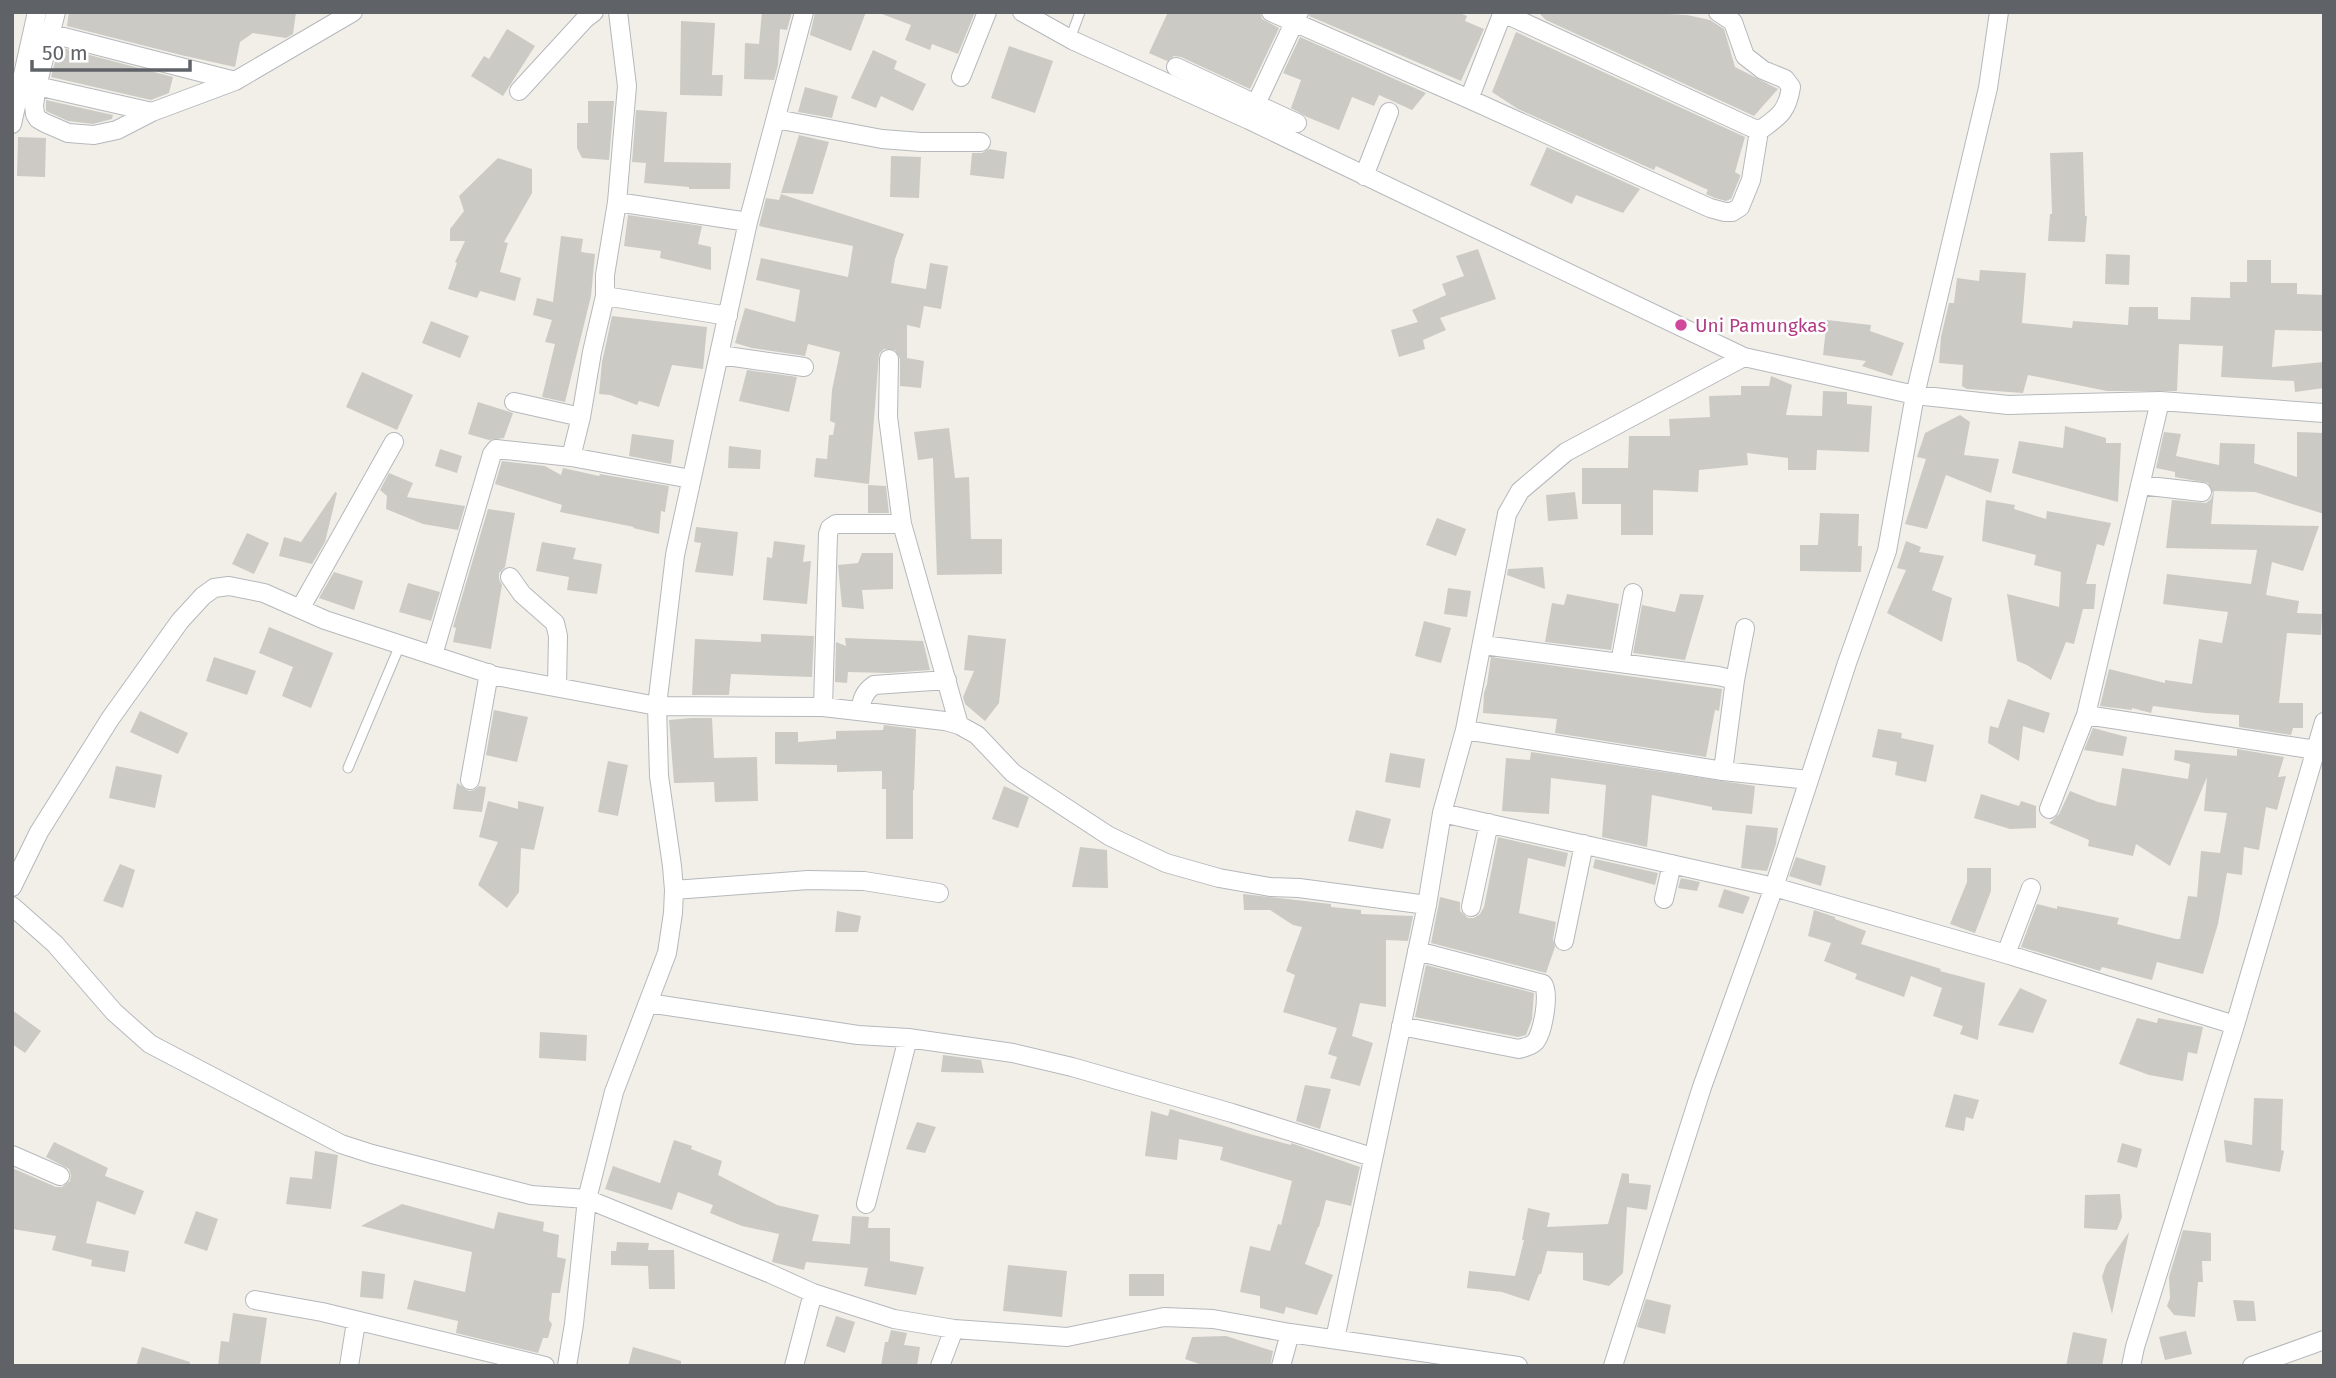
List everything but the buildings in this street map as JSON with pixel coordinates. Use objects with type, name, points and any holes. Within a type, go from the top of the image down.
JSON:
[{"type":"street","points":[[12,124],[37,12]]},
{"type":"street","points":[[56,12],[37,86],[34,104],[38,119],[68,133],[94,135],[117,130],[152,112],[235,81],[353,12]]},
{"type":"street","points":[[519,91],[594,12]]},
{"type":"street","points":[[571,457],[605,296],[605,275],[617,202],[627,86],[618,12]]},
{"type":"street","points":[[567,1366],[575,1324],[587,1199],[614,1092],[667,953],[674,890],[659,776],[657,706],[675,555],[748,222],[804,12]]},
{"type":"street","points":[[961,78],[988,12]]},
{"type":"street","points":[[1022,12],[1070,39],[1249,120],[1744,357],[1915,395],[2008,405],[2160,401],[2324,413]]},
{"type":"street","points":[[1271,12],[1296,18],[1710,208],[1732,212],[1740,207],[1751,180],[1759,131],[1782,114],[1789,102],[1791,87],[1785,79],[1763,69],[1745,56],[1733,22],[1718,12]]},
{"type":"street","points":[[1613,1366],[1702,1087],[1774,887],[1886,551],[1915,395],[1987,88],[1999,12]]},
{"type":"street","points":[[1469,99],[1502,13],[1759,131]]},
{"type":"street","points":[[1256,104],[1296,18]]},
{"type":"street","points":[[52,34],[235,81]]},
{"type":"street","points":[[1176,67],[1297,122]]},
{"type":"street","points":[[37,86],[152,112]]},
{"type":"street","points":[[1364,176],[1389,112]]},
{"type":"street","points":[[776,119],[882,139],[981,142]]},
{"type":"street","points":[[617,202],[748,222]]},
{"type":"street","points":[[605,296],[728,316]]},
{"type":"street","points":[[720,355],[804,367]]},
{"type":"street","points":[[1335,1339],[1427,905],[1442,813],[1465,730],[1483,645],[1507,514],[1520,491],[1566,452],[1744,357]]},
{"type":"street","points":[[889,359],[888,417],[902,524],[959,725]]},
{"type":"street","points":[[2049,808],[2087,715],[2160,401]]},
{"type":"street","points":[[514,402],[581,417]]},
{"type":"street","points":[[300,609],[394,442]]},
{"type":"street","points":[[433,655],[492,454],[496,449],[571,457],[691,479]]},
{"type":"street","points":[[2140,485],[2202,492]]},
{"type":"street","points":[[823,707],[830,528],[836,524],[902,524]]},
{"type":"street","points":[[510,577],[522,594],[555,623],[558,636],[557,686]]},
{"type":"street","points":[[12,887],[39,832],[110,719],[180,621],[203,596],[215,588],[229,586],[264,593],[325,620],[489,673],[657,706],[823,707],[945,720],[977,735],[1013,773],[1110,836],[1166,863],[1219,878],[1270,887],[1299,888],[1427,905]]},
{"type":"street","points":[[1620,663],[1633,593]]},
{"type":"street","points":[[1723,771],[1745,628]]},
{"type":"street","points":[[1483,645],[1735,680]]},
{"type":"street","points":[[470,780],[489,673]]},
{"type":"street","points":[[860,711],[866,691],[874,685],[947,680]]},
{"type":"street","points":[[2087,715],[2316,750]]},
{"type":"street","points":[[2131,1366],[2134,1347],[2235,1025],[2316,779],[2316,750],[2324,722]]},
{"type":"street","points":[[1465,730],[1723,771],[1810,780]]},
{"type":"street","points":[[1442,813],[1774,887],[2006,954],[2235,1025]]},
{"type":"street","points":[[1471,907],[1489,823]]},
{"type":"street","points":[[1564,941],[1584,844]]},
{"type":"street","points":[[1664,899],[1672,864]]},
{"type":"street","points":[[674,890],[808,880],[864,881],[939,893]]},
{"type":"street","points":[[2006,954],[2031,888]]},
{"type":"street","points":[[12,906],[55,944],[114,1012],[150,1044],[341,1144],[531,1195],[587,1199],[813,1293],[894,1319],[954,1329],[1067,1337],[1164,1317],[1213,1319],[1454,1361],[1518,1366]]},
{"type":"street","points":[[1401,1026],[1519,1049],[1530,1046],[1537,1040],[1544,1015],[1546,989],[1543,984],[1417,951]]},
{"type":"street","points":[[649,1003],[858,1035],[978,1047],[1072,1067],[1372,1157]]},
{"type":"street","points":[[866,1204],[908,1038]]},
{"type":"street","points":[[12,1155],[60,1176]]},
{"type":"street","points":[[794,1366],[813,1293]]},
{"type":"street","points":[[255,1300],[322,1312],[545,1366]]},
{"type":"street","points":[[349,1366],[356,1322]]},
{"type":"street","points":[[940,1366],[954,1329]]},
{"type":"street","points":[[1280,1366],[1290,1334]]},
{"type":"street","points":[[2252,1366],[2324,1340]]},
{"type":"lane","points":[[1070,39],[1080,12]]},
{"type":"lane","points":[[348,768],[400,645]]},
{"type":"place","name":"Uni Pamungkas","points":[[1681,325]]}]
